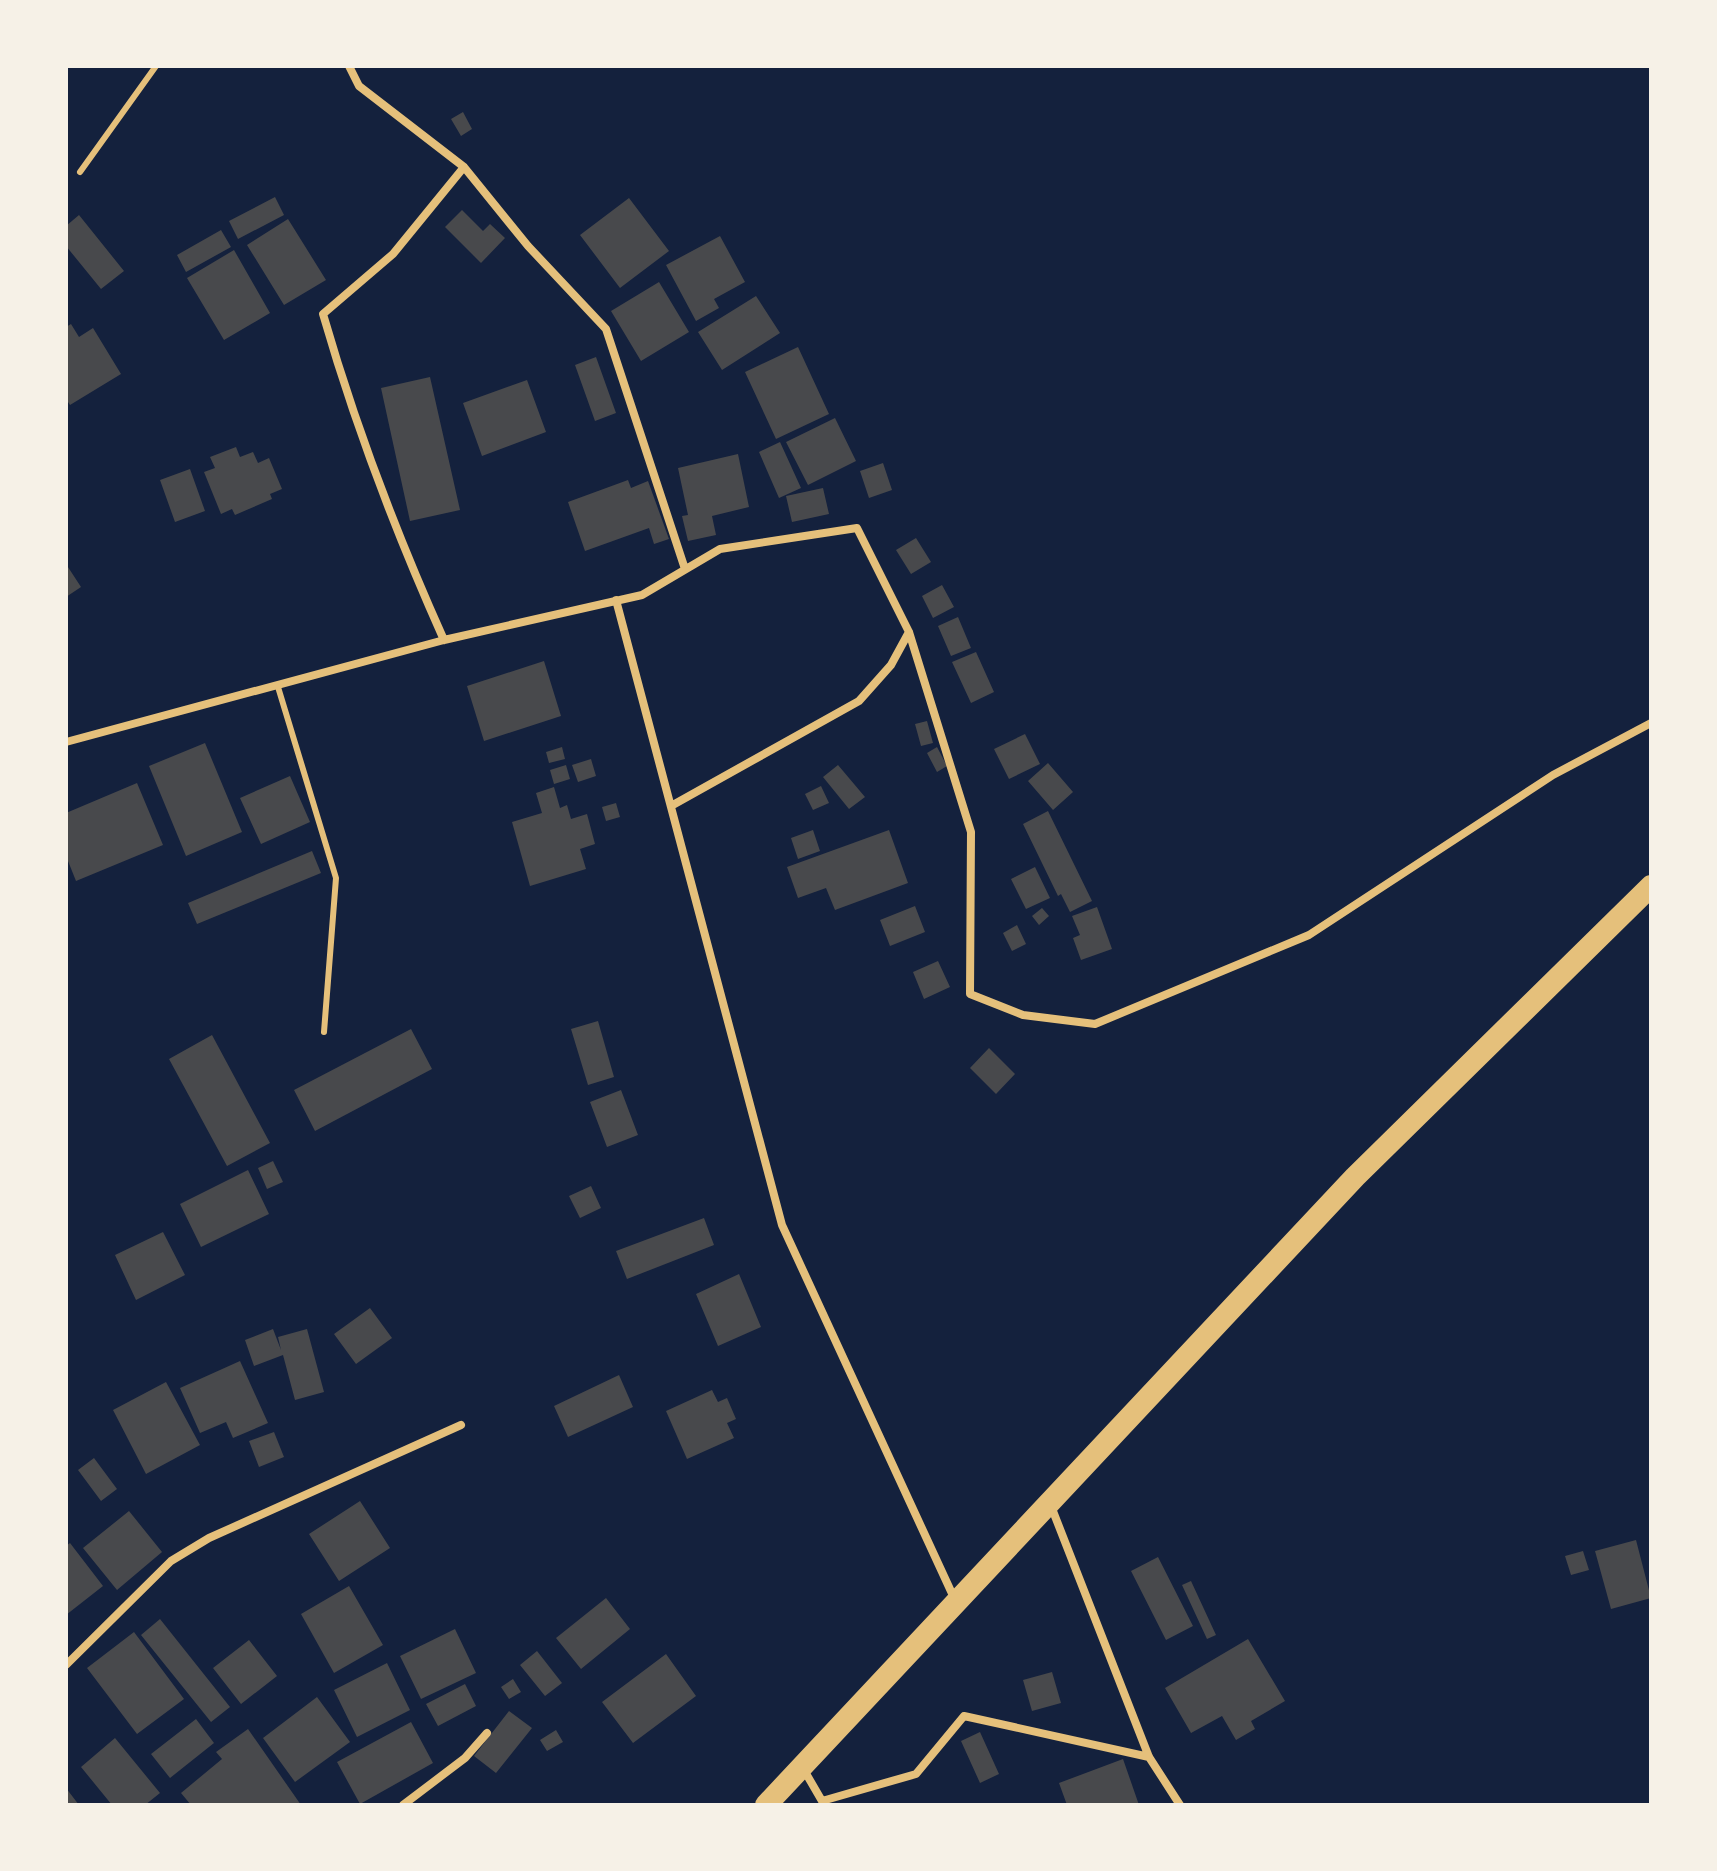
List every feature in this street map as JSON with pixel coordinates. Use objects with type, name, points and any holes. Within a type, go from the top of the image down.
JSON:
[{"type":"highway","points":[[766,1805],[1355,1177],[1651,886]]},
{"type":"street","points":[[349,66],[359,86],[464,167],[528,246],[606,329],[685,569]]},
{"type":"street","points":[[444,640],[404,551],[347,396],[323,314],[393,254],[464,167]]},
{"type":"street","points":[[66,742],[444,640],[642,595],[720,549],[857,528],[909,632],[971,832],[970,994],[1023,1015],[1095,1024],[1309,935],[1553,775],[1651,723]]},
{"type":"street","points":[[616,600],[782,1225],[955,1602]]},
{"type":"street","points":[[671,806],[859,701],[891,665],[909,632]]},
{"type":"street","points":[[66,1665],[171,1561],[209,1538],[461,1425]]},
{"type":"street","points":[[1049,1502],[1149,1757],[1180,1805]]},
{"type":"street","points":[[802,1766],[821,1803],[916,1774],[964,1716],[1149,1757]]},
{"type":"street","points":[[403,1805],[465,1758],[487,1733]]},
{"type":"lane","points":[[80,172],[156,66]]},
{"type":"lane","points":[[278,687],[336,878],[324,1032]]},
{"type":"building","points":[[463,112],[472,129],[461,136],[451,119]]},
{"type":"building","points":[[275,197],[284,215],[238,239],[229,221]]},
{"type":"building","points":[[629,198],[669,251],[620,288],[580,235]]},
{"type":"building","points":[[462,210],[483,231],[490,224],[505,238],[481,263],[445,227]]},
{"type":"building","points":[[79,215],[124,271],[101,289],[66,246],[66,226]]},
{"type":"building","points":[[288,219],[326,280],[284,305],[247,245]]},
{"type":"building","points":[[221,230],[231,247],[186,272],[177,255]]},
{"type":"building","points":[[720,236],[745,282],[714,299],[719,308],[696,321],[666,265]]},
{"type":"building","points":[[234,250],[270,313],[224,340],[187,278]]},
{"type":"building","points":[[659,282],[689,332],[641,361],[611,311]]},
{"type":"building","points":[[756,296],[780,333],[722,370],[698,332]]},
{"type":"building","points":[[71,324],[79,337],[93,328],[121,374],[70,405],[66,399],[66,327]]},
{"type":"building","points":[[798,347],[829,414],[776,439],[745,372]]},
{"type":"building","points":[[596,357],[616,413],[595,421],[575,365]]},
{"type":"building","points":[[430,377],[460,510],[410,521],[381,388]]},
{"type":"building","points":[[527,380],[546,432],[482,456],[463,403]]},
{"type":"building","points":[[835,418],[856,461],[808,485],[786,442]]},
{"type":"building","points":[[780,442],[801,488],[779,498],[759,452]]},
{"type":"building","points":[[236,447],[240,457],[253,452],[258,463],[269,458],[282,489],[270,494],[272,499],[235,515],[232,509],[221,514],[204,472],[215,468],[210,457]]},
{"type":"building","points":[[738,454],[749,507],[712,516],[716,535],[688,541],[682,516],[688,515],[678,468]]},
{"type":"building","points":[[883,463],[892,490],[869,498],[860,471]]},
{"type":"building","points":[[190,469],[205,511],[175,522],[160,480]]},
{"type":"building","points":[[628,480],[631,488],[648,481],[669,539],[654,544],[649,528],[585,551],[568,502]]},
{"type":"building","points":[[823,488],[829,514],[792,522],[786,496]]},
{"type":"building","points":[[916,538],[931,562],[911,574],[896,550]]},
{"type":"building","points":[[66,564],[81,587],[66,597]]},
{"type":"building","points":[[942,585],[954,607],[933,618],[922,596]]},
{"type":"building","points":[[958,617],[971,648],[951,656],[938,626]]},
{"type":"building","points":[[976,652],[994,692],[971,703],[952,662]]},
{"type":"building","points":[[544,661],[561,716],[484,741],[467,686]]},
{"type":"building","points":[[927,721],[933,743],[921,746],[915,724]]},
{"type":"building","points":[[1025,734],[1040,764],[1009,779],[994,749]]},
{"type":"building","points":[[205,743],[242,832],[186,856],[149,766]]},
{"type":"building","points":[[562,747],[565,759],[549,763],[546,752]]},
{"type":"building","points":[[937,747],[947,766],[937,772],[927,753]]},
{"type":"building","points":[[591,759],[596,776],[578,782],[572,765]]},
{"type":"building","points":[[1048,763],[1073,792],[1053,810],[1028,781]]},
{"type":"building","points":[[566,765],[570,779],[554,784],[550,770]]},
{"type":"building","points":[[838,765],[865,797],[849,809],[823,777]]},
{"type":"building","points":[[290,776],[310,822],[261,844],[240,798]]},
{"type":"building","points":[[137,783],[163,845],[76,881],[66,856],[66,813]]},
{"type":"building","points":[[821,786],[829,803],[813,810],[805,794]]},
{"type":"building","points":[[554,787],[560,808],[567,805],[571,819],[587,814],[595,844],[580,849],[586,869],[530,886],[512,822],[542,813],[536,793]]},
{"type":"building","points":[[616,803],[620,817],[606,821],[602,807]]},
{"type":"building","points":[[1048,811],[1092,901],[1070,912],[1061,894],[1058,896],[1023,824]]},
{"type":"building","points":[[813,830],[820,851],[798,859],[791,838]]},
{"type":"building","points":[[889,830],[908,883],[835,910],[826,888],[798,898],[787,867]]},
{"type":"building","points":[[312,851],[321,873],[197,924],[188,903]]},
{"type":"building","points":[[1035,867],[1050,898],[1026,909],[1011,879]]},
{"type":"building","points":[[915,906],[925,932],[890,946],[880,920]]},
{"type":"building","points":[[1097,907],[1112,949],[1081,960],[1073,938],[1080,935],[1072,916]]},
{"type":"building","points":[[1042,908],[1049,916],[1039,925],[1032,916]]},
{"type":"building","points":[[1017,925],[1026,944],[1012,951],[1003,933]]},
{"type":"building","points":[[938,961],[950,987],[924,999],[913,972]]},
{"type":"building","points":[[598,1021],[614,1077],[588,1085],[571,1029]]},
{"type":"building","points":[[411,1029],[432,1069],[315,1131],[294,1090]]},
{"type":"building","points":[[212,1035],[270,1143],[227,1166],[169,1059]]},
{"type":"building","points":[[989,1048],[1015,1074],[996,1094],[970,1068]]},
{"type":"building","points":[[621,1090],[638,1135],[607,1147],[590,1102]]},
{"type":"building","points":[[273,1161],[283,1182],[267,1189],[258,1168]]},
{"type":"building","points":[[248,1170],[269,1214],[201,1247],[180,1204]]},
{"type":"building","points":[[591,1186],[601,1208],[580,1218],[569,1196]]},
{"type":"building","points":[[704,1218],[714,1245],[627,1279],[616,1251]]},
{"type":"building","points":[[163,1232],[185,1275],[136,1300],[115,1255]]},
{"type":"building","points":[[739,1274],[761,1327],[718,1346],[696,1294]]},
{"type":"building","points":[[370,1308],[392,1338],[356,1364],[334,1334]]},
{"type":"building","points":[[273,1329],[281,1350],[278,1337],[307,1329],[324,1392],[295,1400],[283,1355],[254,1366],[245,1340]]},
{"type":"building","points":[[240,1361],[268,1423],[233,1438],[226,1422],[200,1433],[180,1388]]},
{"type":"building","points":[[619,1375],[633,1407],[568,1437],[554,1406]]},
{"type":"building","points":[[166,1382],[200,1445],[146,1474],[113,1410]]},
{"type":"building","points":[[712,1390],[718,1402],[727,1398],[736,1419],[727,1423],[734,1438],[687,1459],[666,1411]]},
{"type":"building","points":[[274,1432],[284,1457],[259,1467],[249,1441]]},
{"type":"building","points":[[94,1458],[117,1489],[101,1501],[78,1470]]},
{"type":"building","points":[[360,1501],[390,1548],[339,1581],[309,1534]]},
{"type":"building","points":[[129,1511],[162,1552],[117,1590],[83,1548]]},
{"type":"building","points":[[1636,1540],[1651,1598],[1611,1609],[1595,1551]]},
{"type":"building","points":[[70,1543],[103,1586],[66,1615],[66,1546]]},
{"type":"building","points":[[1583,1551],[1589,1570],[1571,1575],[1565,1556]]},
{"type":"building","points":[[1158,1557],[1193,1626],[1166,1640],[1131,1571]]},
{"type":"building","points":[[1191,1581],[1216,1635],[1207,1639],[1182,1585]]},
{"type":"building","points":[[349,1586],[383,1645],[334,1673],[301,1614]]},
{"type":"building","points":[[606,1598],[630,1629],[581,1669],[556,1638]]},
{"type":"building","points":[[160,1619],[230,1707],[211,1722],[141,1635]]},
{"type":"building","points":[[455,1629],[476,1673],[421,1699],[400,1656]]},
{"type":"building","points":[[134,1632],[184,1699],[137,1734],[87,1668]]},
{"type":"building","points":[[1248,1639],[1285,1701],[1251,1721],[1255,1729],[1236,1740],[1222,1716],[1191,1733],[1165,1688]]},
{"type":"building","points":[[249,1640],[277,1676],[241,1704],[213,1668]]},
{"type":"building","points":[[537,1651],[562,1683],[545,1696],[520,1665]]},
{"type":"building","points":[[666,1654],[696,1696],[633,1743],[602,1702]]},
{"type":"building","points":[[387,1663],[410,1710],[357,1737],[334,1690]]},
{"type":"building","points":[[1052,1672],[1061,1703],[1032,1711],[1023,1680]]},
{"type":"building","points":[[513,1679],[521,1692],[509,1699],[501,1687]]},
{"type":"building","points":[[465,1684],[476,1706],[438,1726],[426,1704]]},
{"type":"building","points":[[317,1697],[350,1742],[295,1782],[263,1738]]},
{"type":"building","points":[[509,1711],[532,1728],[496,1773],[474,1756]]},
{"type":"building","points":[[196,1719],[214,1743],[170,1778],[151,1754]]},
{"type":"building","points":[[411,1722],[433,1763],[360,1804],[337,1762]]},
{"type":"building","points":[[248,1729],[301,1805],[191,1805],[181,1793],[222,1759],[216,1752]]},
{"type":"building","points":[[556,1730],[563,1742],[547,1751],[540,1740]]},
{"type":"building","points":[[980,1732],[999,1774],[980,1783],[961,1741]]},
{"type":"building","points":[[115,1738],[160,1793],[145,1805],[112,1805],[81,1767]]},
{"type":"building","points":[[1123,1759],[1139,1805],[1067,1805],[1059,1783]]},
{"type":"building","points":[[66,1788],[79,1805],[66,1805]]}]
